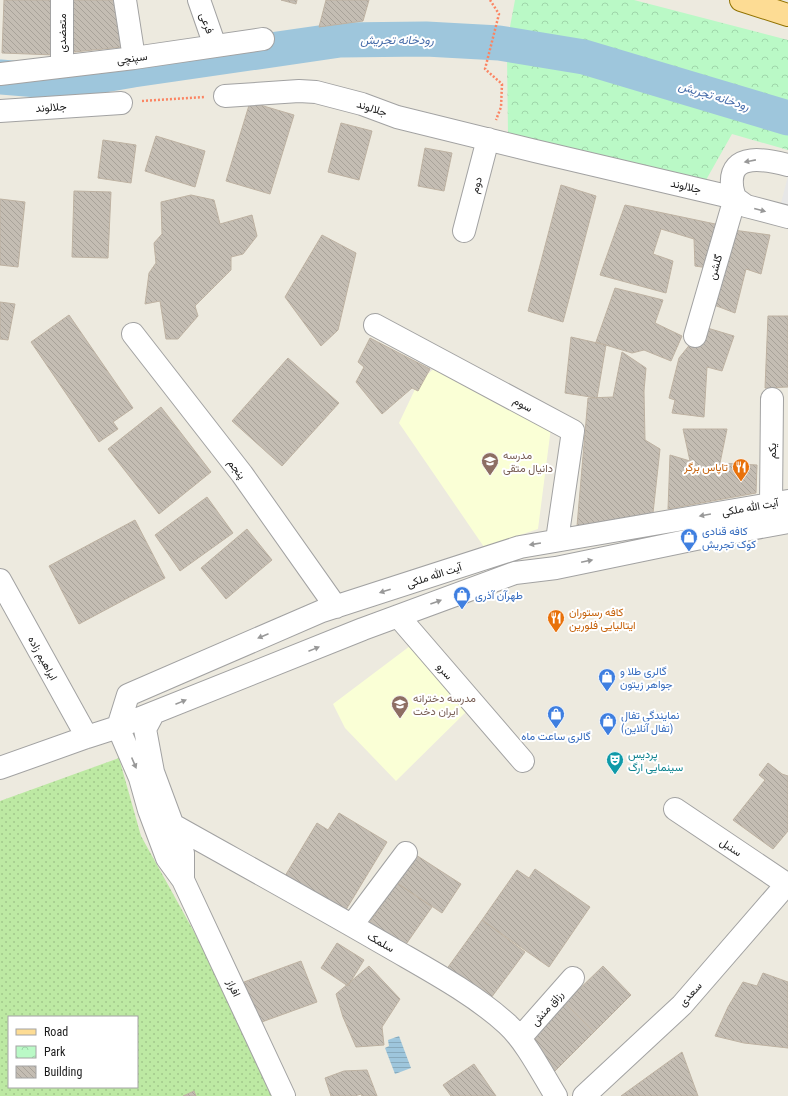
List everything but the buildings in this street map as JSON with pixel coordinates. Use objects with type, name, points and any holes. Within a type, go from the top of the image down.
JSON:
[{"type":"main road","points":[[741,0],[788,15]]},
{"type":"street","name":"متعضدی","points":[[62,0],[62,66]]},
{"type":"street","points":[[125,0],[134,58]]},
{"type":"street","name":"فرعی","points":[[199,0],[216,46]]},
{"type":"street","name":"سپنچی","points":[[0,74],[134,58],[263,39]]},
{"type":"street","name":"جلالوند","points":[[225,96],[299,91],[316,92],[362,104],[397,117],[735,198],[746,206],[788,217]]},
{"type":"street","name":"جلالوند","points":[[0,111],[121,102]]},
{"type":"street","name":"دوم","points":[[464,231],[488,139]]},
{"type":"street","points":[[735,198],[732,185],[733,172],[741,163],[753,160],[768,160],[788,165]]},
{"type":"street","name":"گلشن","points":[[695,336],[735,198]]},
{"type":"street","name":"سوم","points":[[375,325],[573,431],[557,540]]},
{"type":"street","name":"پنجم","points":[[133,334],[242,474],[336,606]]},
{"type":"street","name":"یکم","points":[[772,399],[779,502]]},
{"type":"street","name":"آیت الله ملکی","points":[[118,727],[128,695],[336,606],[520,546],[779,502]]},
{"type":"street","name":"آیت الله ملکی","points":[[0,768],[118,727],[363,629],[515,573],[556,568],[696,539],[788,522]]},
{"type":"street","name":"ابراهیم زاده","points":[[0,580],[87,737]]},
{"type":"street","name":"سرو","points":[[398,616],[523,761]]},
{"type":"street","name":"افراز","points":[[152,714],[145,729],[153,772],[183,853],[184,880]]},
{"type":"street","name":"افراز","points":[[118,727],[140,778],[149,810],[168,858],[184,880],[284,1096]]},
{"type":"street","name":"سنبل","points":[[675,809],[787,885]]},
{"type":"street","name":"سلمک","points":[[173,825],[352,925],[479,1002],[508,1024],[520,1038],[556,1096]]},
{"type":"street","points":[[352,925],[406,853]]},
{"type":"street","name":"سعدی","points":[[584,1096],[682,1004],[787,885]]},
{"type":"street","name":"رزاق منش","points":[[520,1038],[573,978]]},
{"type":"path","points":[[488,139],[501,107],[502,84],[485,69],[499,14],[490,0]]},
{"type":"path","points":[[121,102],[225,96]]},
{"type":"shaded area","points":[[788,176],[788,209],[780,207]]},
{"type":"shaded area","name":"مدرسه دانیال متقی","points":[[449,355],[553,412],[538,529],[484,547],[399,423],[418,383]]},
{"type":"shaded area","name":"مدرسه دخترانه ایران دخت","points":[[414,643],[469,709],[396,781],[345,728],[333,704]]},
{"type":"green space","points":[[515,0],[634,0],[788,40],[788,110],[766,102],[509,32]]},
{"type":"green space","points":[[507,57],[572,65],[788,127],[788,150],[732,134],[706,180],[508,134]]},
{"type":"green space","points":[[119,758],[141,836],[203,948],[273,1096],[0,1096],[0,801]]},
{"type":"water","points":[[399,1036],[411,1068],[395,1074],[385,1048],[389,1046],[388,1040]]},
{"type":"waterway","name":"رودخانه تجریش","points":[[0,77],[63,82],[133,70],[340,40],[426,39],[499,43],[584,57],[788,118]]},
{"type":"place","name":"مدرسه دانیال متقی","points":[[490,476]]},
{"type":"place","name":"تاپاس برگر","points":[[741,482]]},
{"type":"place","name":"کافه قنادی کوک تجریش","points":[[689,552]]},
{"type":"place","name":"طهرآن آذری","points":[[462,610]]},
{"type":"place","name":"کافه رستوران ایتالیایی فلورین","points":[[556,633]]},
{"type":"place","name":"گالری طلا و جواهر زیتون","points":[[607,692]]},
{"type":"place","name":"مدرسه دخترانه ایران دخت","points":[[400,719]]},
{"type":"place","name":"گالری ساعت ماه","points":[[556,729]]},
{"type":"place","name":"نمایندگی تفال (تفال آنلاین)","points":[[608,736]]},
{"type":"place","name":"پردیس سینمایی ارگ","points":[[615,775]]}]
